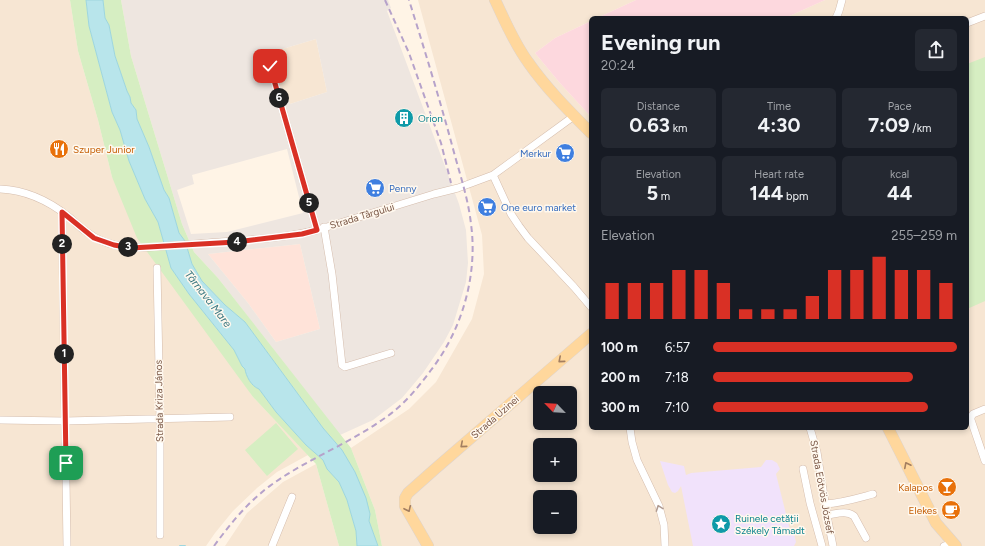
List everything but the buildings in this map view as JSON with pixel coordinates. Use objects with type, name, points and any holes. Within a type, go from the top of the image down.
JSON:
[{"type":"main road","points":[[495,0],[510,33],[528,63],[555,97],[589,131]]},
{"type":"main road","name":"Strada Uzinei","points":[[428,546],[405,506],[405,498],[408,493],[589,336]]},
{"type":"main road","points":[[889,430],[936,523],[951,545]]},
{"type":"street","points":[[837,16],[842,0]]},
{"type":"street","points":[[969,22],[985,16]]},
{"type":"street","points":[[270,66],[317,230]]},
{"type":"street","name":"Strada Târgului","points":[[0,189],[16,191],[49,203],[89,234],[114,245],[131,248],[236,242],[287,236],[317,230],[458,188],[493,175],[574,116]]},
{"type":"street","points":[[493,175],[511,214],[519,226],[528,238],[589,305]]},
{"type":"street","points":[[62,212],[67,546]]},
{"type":"street","points":[[324,227],[332,274],[342,365],[345,367],[391,353]]},
{"type":"street","name":"Strada Kriza János","points":[[157,268],[160,419],[160,535]]},
{"type":"street","points":[[985,409],[973,414],[971,416],[971,420],[985,461]]},
{"type":"street","points":[[0,420],[65,421],[230,417]]},
{"type":"street","points":[[630,430],[637,460],[662,513],[665,546]]},
{"type":"street","name":"Strada Eötvös József","points":[[811,430],[817,452],[833,546]]},
{"type":"street","points":[[803,469],[810,503],[822,546]]},
{"type":"street","points":[[825,504],[842,502],[874,494]]},
{"type":"street","points":[[272,546],[292,497]]},
{"type":"street","points":[[827,514],[846,512],[852,514],[866,538]]},
{"type":"shaded area","points":[[0,0],[70,0],[78,51],[98,120],[112,177],[253,397],[308,455],[277,472],[257,488],[233,511],[206,546],[0,546]]},
{"type":"shaded area","points":[[121,0],[388,0],[391,8],[387,11],[459,204],[466,230],[468,263],[466,282],[453,325],[444,342],[423,373],[402,398],[373,420],[340,435],[218,278],[194,252],[182,224],[131,56]],"holes":[[[316,39],[327,92],[290,104],[286,93],[279,85],[269,53]],[[287,149],[303,213],[227,232],[191,234],[177,190],[194,184],[192,175]],[[300,244],[320,329],[276,342],[248,303],[208,254]]]},
{"type":"shaded area","points":[[418,0],[636,0],[601,16],[589,16],[589,22],[555,38],[535,53],[589,115],[589,430],[969,430],[969,16],[789,16],[825,0],[985,0],[985,546],[382,546],[375,510],[351,448],[409,409],[436,382],[472,319],[484,274],[482,235]]},
{"type":"shaded area","points":[[636,0],[825,0],[789,16],[601,16]]},
{"type":"shaded area","points":[[589,22],[589,115],[535,53],[555,38]]},
{"type":"shaded area","points":[[316,39],[327,92],[290,104],[286,93],[279,85],[269,53]]},
{"type":"shaded area","points":[[300,244],[320,329],[276,342],[248,303],[208,254]]},
{"type":"shaded area","points":[[766,460],[772,460],[777,463],[780,469],[776,474],[790,530],[794,534],[796,542],[794,546],[693,546],[681,486],[675,493],[672,492],[668,485],[660,461],[684,466],[686,475],[691,473],[761,467]]},
{"type":"shaded area","points":[[316,464],[339,546],[225,546],[247,513],[283,482]]},
{"type":"green space","points":[[70,0],[86,0],[89,26],[112,112],[120,130],[129,161],[145,199],[158,222],[171,268],[189,294],[234,350],[242,366],[245,368],[246,374],[251,383],[259,389],[276,412],[306,445],[323,460],[327,469],[339,482],[347,500],[356,531],[357,546],[339,546],[316,464],[253,397],[137,238],[112,177],[98,120],[78,51]]},
{"type":"green space","points":[[103,0],[121,0],[131,56],[182,224],[194,252],[218,278],[351,448],[375,510],[382,546],[378,546],[369,521],[370,514],[365,498],[355,472],[342,450],[323,428],[245,322],[225,305],[202,281],[192,264],[185,241],[179,233],[169,198],[164,190],[149,147],[137,119],[136,110],[131,103],[115,56],[109,25],[105,18]]},
{"type":"green space","points":[[985,57],[985,301],[969,308],[969,63]]},
{"type":"green space","points":[[276,423],[298,449],[267,476],[245,450]]},
{"type":"water","name":"Târnava Mare","points":[[86,0],[103,0],[105,18],[109,25],[115,56],[164,190],[169,198],[179,233],[185,241],[192,264],[202,281],[225,305],[245,322],[323,428],[342,450],[355,472],[366,498],[370,514],[369,521],[378,546],[357,546],[356,531],[347,500],[339,482],[327,469],[323,460],[306,445],[276,412],[259,389],[251,383],[234,350],[189,294],[171,268],[158,222],[145,199],[129,161],[120,130],[112,112],[89,26]]},
{"type":"waterway","points":[[180,546],[185,546]]},
{"type":"railway","points":[[385,0],[409,53],[441,143],[451,183]]},
{"type":"railway","points":[[214,546],[242,511],[266,489],[300,466],[369,429],[403,403],[420,384],[442,354],[459,320],[470,282],[472,263],[473,243],[470,214],[442,109],[409,0]]},
{"type":"place","name":"Orion","points":[[404,118]]},
{"type":"place","name":"Szuper Junior","points":[[59,149]]},
{"type":"place","name":"Merkur","points":[[565,153]]},
{"type":"place","name":"Penny","points":[[375,188]]},
{"type":"place","name":"One euro market","points":[[487,207]]},
{"type":"place","name":"Kalapos","points":[[947,487]]},
{"type":"place","name":"Elekes","points":[[951,510]]},
{"type":"place","name":"Ruinele cetății Székely Támadt","points":[[721,524]]},
{"type":"route","points":[[66,463],[62,212],[94,238],[114,245],[131,248],[236,242],[302,234],[317,230],[270,66]]}]
